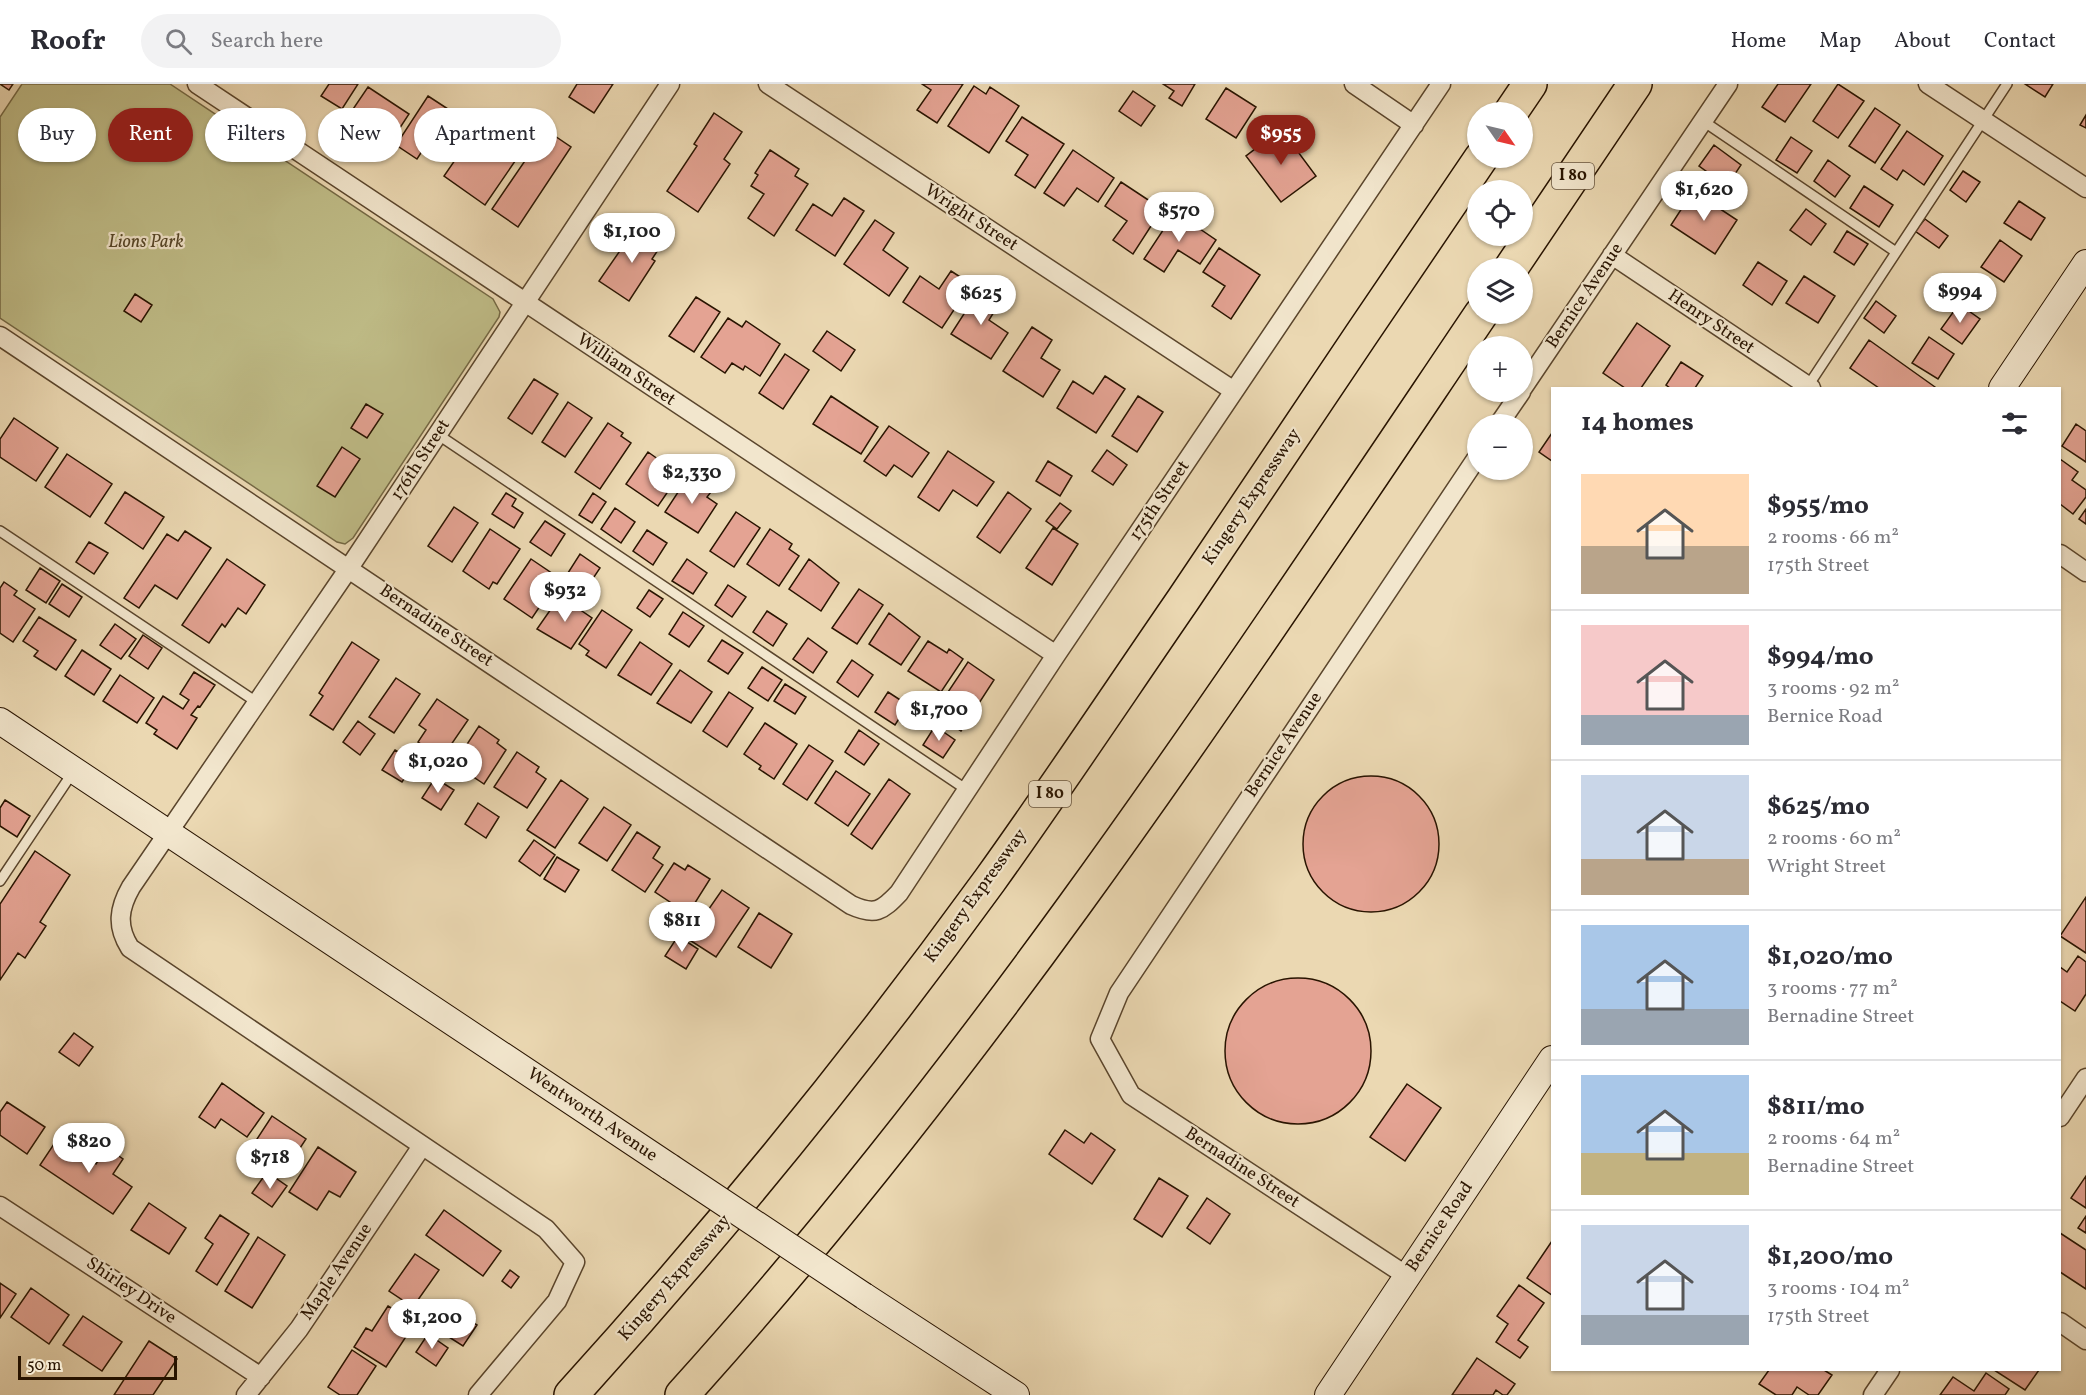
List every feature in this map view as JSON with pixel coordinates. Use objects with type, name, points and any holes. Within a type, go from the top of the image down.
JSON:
[{"type":"highway","points":[[1518,102],[1530,84]]},
{"type":"highway","name":"I 80","points":[[1518,258],[1635,84]]},
{"type":"highway","name":"Kingery Expressway","points":[[571,1395],[639,1320],[763,1175],[873,1036],[990,879],[1102,718],[1473,168]]},
{"type":"highway","points":[[682,1395],[753,1314],[883,1156],[1075,905],[1263,637],[1474,324]]},
{"type":"street","name":"William Street","points":[[197,84],[1056,655]]},
{"type":"street","name":"176th Street","points":[[168,833],[349,568],[670,84]]},
{"type":"street","name":"Wright Street","points":[[768,84],[1234,391]]},
{"type":"street","points":[[1354,84],[1414,125]]},
{"type":"street","name":"175th Street","points":[[874,912],[885,907],[899,894],[1056,655],[1442,84]]},
{"type":"street","name":"Bernice Avenue","points":[[1533,374],[1728,84]]},
{"type":"street","points":[[1928,84],[2086,188]]},
{"type":"street","name":"Henry Street","points":[[1612,255],[1809,387]]},
{"type":"street","points":[[2003,387],[2086,262]]},
{"type":"street","name":"Bernadine Street","points":[[0,336],[851,905],[874,912]]},
{"type":"street","name":"Bernice Avenue","points":[[1100,1039],[1119,993],[1467,472]]},
{"type":"street","points":[[2061,555],[2086,572]]},
{"type":"street","name":"Wentworth Avenue","points":[[0,721],[1016,1395]]},
{"type":"street","points":[[168,833],[131,887],[122,905],[119,926],[130,948],[546,1229],[575,1262],[557,1301],[478,1395]]},
{"type":"street","name":"Bernadine Street","points":[[1100,1039],[1131,1095],[1407,1276]]},
{"type":"street","name":"Bernice Road","points":[[1328,1395],[1551,1060]]},
{"type":"street","points":[[2061,1116],[2086,1078]]},
{"type":"street","name":"Maple Avenue","points":[[246,1395],[299,1329],[422,1146]]},
{"type":"street","name":"Shirley Drive","points":[[0,1206],[261,1377]]},
{"type":"street","points":[[2061,1323],[2086,1340]]},
{"type":"street","points":[[1873,1395],[1889,1371]]},
{"type":"lane","points":[[1809,387],[2007,84]]},
{"type":"lane","points":[[1703,121],[1896,252]]},
{"type":"lane","points":[[437,434],[967,790]]},
{"type":"lane","points":[[0,531],[258,703]]},
{"type":"lane","points":[[0,881],[74,770]]},
{"type":"green space","name":"Lions Park","points":[[22,84],[170,84],[206,108],[205,162],[287,162],[493,299],[500,312],[499,317],[353,538],[345,544],[337,542],[0,318],[0,117]]},
{"type":"building","points":[[0,84],[13,84],[9,90]]},
{"type":"building","points":[[329,84],[358,84],[343,108],[321,96]]},
{"type":"building","points":[[577,84],[613,84],[594,113],[569,97]]},
{"type":"building","points":[[922,84],[963,84],[937,123],[917,110],[931,90]]},
{"type":"building","points":[[1163,84],[1195,84],[1182,106],[1169,98],[1174,91]]},
{"type":"building","points":[[1778,84],[1811,84],[1785,122],[1762,107]]},
{"type":"building","points":[[1838,84],[1864,101],[1838,138],[1813,121]]},
{"type":"building","points":[[2025,84],[2053,84],[2045,97]]},
{"type":"building","points":[[974,86],[986,94],[990,87],[1019,106],[989,153],[948,126]]},
{"type":"building","points":[[368,87],[400,108],[354,108]]},
{"type":"building","points":[[1226,88],[1256,107],[1236,138],[1206,119]]},
{"type":"building","points":[[1133,91],[1155,106],[1141,126],[1119,111]]},
{"type":"building","points":[[428,96],[446,108],[420,108]]},
{"type":"building","points":[[1875,108],[1900,125],[1875,163],[1849,146]]},
{"type":"building","points":[[402,109],[409,114],[402,125]]},
{"type":"building","points":[[714,113],[742,132],[724,159],[730,164],[698,212],[667,191],[697,146],[694,144]]},
{"type":"building","points":[[2086,115],[2086,128],[2080,125]]},
{"type":"building","points":[[414,117],[414,157],[402,149],[402,136]]},
{"type":"building","points":[[1022,117],[1064,144],[1035,188],[1015,175],[1028,155],[1006,141]]},
{"type":"building","points":[[1281,129],[1316,176],[1281,202],[1246,156]]},
{"type":"building","points":[[1907,131],[1943,156],[1924,185],[1903,170],[1897,180],[1881,169]]},
{"type":"building","points":[[557,137],[571,147],[518,227],[492,209],[524,162],[557,162]]},
{"type":"building","points":[[1791,137],[1812,151],[1797,173],[1776,160]]},
{"type":"building","points":[[1714,145],[1741,165],[1727,186],[1699,166]]},
{"type":"building","points":[[770,150],[799,169],[795,176],[808,184],[774,236],[748,218],[764,194],[751,186],[758,175],[755,173]]},
{"type":"building","points":[[1073,150],[1114,178],[1098,202],[1077,188],[1064,206],[1044,193]]},
{"type":"building","points":[[1828,160],[1850,176],[1835,197],[1814,181]]},
{"type":"building","points":[[454,162],[514,162],[485,205],[444,176]]},
{"type":"building","points":[[1963,171],[1980,182],[1966,202],[1950,190]]},
{"type":"building","points":[[1121,182],[1162,209],[1133,254],[1113,240],[1127,221],[1105,206]]},
{"type":"building","points":[[1864,186],[1893,205],[1879,227],[1850,208]]},
{"type":"building","points":[[1693,191],[1737,220],[1715,254],[1671,225]]},
{"type":"building","points":[[844,198],[864,211],[835,256],[796,230],[813,204],[832,216]]},
{"type":"building","points":[[2019,201],[2045,218],[2031,240],[2004,223]]},
{"type":"building","points":[[1806,209],[1826,224],[1811,245],[1790,230]]},
{"type":"building","points":[[1175,212],[1216,240],[1200,264],[1178,250],[1164,272],[1144,259]]},
{"type":"building","points":[[1925,219],[1948,236],[1939,248],[1915,231]]},
{"type":"building","points":[[875,220],[894,233],[883,250],[908,268],[889,296],[844,264]]},
{"type":"building","points":[[642,227],[664,241],[652,259],[655,261],[629,301],[599,281],[626,242],[630,245]]},
{"type":"building","points":[[1847,231],[1868,244],[1854,265],[1834,252]]},
{"type":"building","points":[[2000,240],[2022,256],[2004,282],[1981,267]]},
{"type":"building","points":[[1219,248],[1260,275],[1231,319],[1212,306],[1225,286],[1203,272]]},
{"type":"building","points":[[1758,262],[1787,281],[1772,305],[1743,285]]},
{"type":"building","points":[[951,271],[971,284],[942,328],[903,302],[920,276],[939,289]]},
{"type":"building","points":[[1804,276],[1835,296],[1818,323],[1786,303]]},
{"type":"building","points":[[980,289],[1000,302],[989,320],[1008,333],[991,359],[951,334]]},
{"type":"building","points":[[135,294],[152,305],[141,322],[124,311]]},
{"type":"building","points":[[696,297],[720,312],[694,352],[669,336]]},
{"type":"building","points":[[1876,301],[1896,316],[1884,333],[1864,318]]},
{"type":"building","points":[[1959,304],[1980,319],[1962,344],[1941,329]]},
{"type":"building","points":[[728,318],[742,327],[746,321],[780,344],[760,376],[745,366],[743,370],[732,363],[725,373],[701,357]]},
{"type":"building","points":[[1637,323],[1670,346],[1642,387],[1624,387],[1603,373]]},
{"type":"building","points":[[1032,327],[1052,340],[1041,358],[1060,370],[1043,397],[1003,371]]},
{"type":"building","points":[[827,331],[855,350],[841,371],[813,351]]},
{"type":"building","points":[[1929,337],[1954,354],[1938,379],[1912,363]]},
{"type":"building","points":[[1869,340],[1935,387],[1878,387],[1850,368]]},
{"type":"building","points":[[785,354],[809,370],[783,409],[759,393]]},
{"type":"building","points":[[1681,362],[1703,376],[1696,387],[1669,387],[1666,385]]},
{"type":"building","points":[[1105,376],[1125,389],[1096,433],[1057,408],[1073,381],[1093,394]]},
{"type":"building","points":[[534,379],[558,394],[532,434],[508,418]]},
{"type":"building","points":[[831,396],[878,427],[861,454],[813,424]]},
{"type":"building","points":[[1138,396],[1163,412],[1137,452],[1112,436]]},
{"type":"building","points":[[568,402],[592,418],[565,457],[542,442]]},
{"type":"building","points":[[366,404],[383,414],[367,438],[351,428]]},
{"type":"building","points":[[14,418],[58,448],[36,481],[0,457],[0,439]]},
{"type":"building","points":[[608,423],[623,433],[621,436],[631,443],[600,489],[575,472]]},
{"type":"building","points":[[2076,424],[2086,431],[2086,462],[2062,446]]},
{"type":"building","points":[[889,426],[929,453],[912,477],[894,465],[886,476],[864,461]]},
{"type":"building","points":[[1551,434],[1551,460],[1539,452]]},
{"type":"building","points":[[342,447],[360,459],[335,497],[317,486]]},
{"type":"building","points":[[1107,450],[1127,465],[1113,485],[1092,471]]},
{"type":"building","points":[[948,451],[994,482],[977,506],[953,490],[939,511],[918,497]]},
{"type":"building","points":[[648,452],[669,467],[668,470],[678,477],[658,506],[626,484]]},
{"type":"building","points":[[67,454],[112,484],[90,517],[45,487]]},
{"type":"building","points":[[2061,460],[2078,472],[2072,480],[2086,490],[2086,497],[2073,514],[2061,505]]},
{"type":"building","points":[[1048,461],[1072,476],[1060,496],[1036,481]]},
{"type":"building","points":[[688,477],[711,492],[707,497],[717,504],[698,533],[665,512]]},
{"type":"building","points":[[125,492],[164,517],[143,549],[105,523]]},
{"type":"building","points":[[1008,492],[1031,509],[1000,553],[977,537]]},
{"type":"building","points":[[506,493],[516,499],[512,506],[523,513],[514,528],[492,514]]},
{"type":"building","points":[[593,493],[606,502],[592,523],[579,515]]},
{"type":"building","points":[[1060,503],[1071,511],[1057,529],[1046,521]]},
{"type":"building","points":[[454,507],[478,523],[452,562],[428,546]]},
{"type":"building","points":[[615,508],[635,522],[621,543],[601,529]]},
{"type":"building","points":[[2086,509],[2086,524],[2079,519]]},
{"type":"building","points":[[736,512],[760,528],[734,567],[710,551]]},
{"type":"building","points":[[545,521],[565,534],[551,556],[530,542]]},
{"type":"building","points":[[1053,528],[1078,544],[1052,585],[1026,568]]},
{"type":"building","points":[[490,529],[520,549],[497,584],[493,582],[489,589],[463,571]]},
{"type":"building","points":[[770,529],[792,544],[789,549],[799,556],[779,586],[747,564]]},
{"type":"building","points":[[647,530],[667,543],[653,565],[633,551]]},
{"type":"building","points":[[185,531],[211,548],[177,599],[155,585],[139,608],[124,598],[167,534],[178,541]]},
{"type":"building","points":[[89,542],[108,553],[94,574],[76,562]]},
{"type":"building","points":[[580,554],[600,568],[586,589],[566,576]]},
{"type":"building","points":[[227,559],[265,585],[246,614],[238,608],[225,627],[222,624],[209,643],[182,625]]},
{"type":"building","points":[[531,559],[559,578],[532,618],[504,599]]},
{"type":"building","points":[[687,559],[707,573],[693,594],[672,581]]},
{"type":"building","points":[[809,559],[839,583],[821,611],[789,589]]},
{"type":"building","points":[[40,568],[60,581],[46,603],[26,590]]},
{"type":"building","points":[[4,582],[17,591],[14,595],[35,609],[13,642],[0,633],[0,588]]},
{"type":"building","points":[[62,584],[82,597],[69,617],[49,604]]},
{"type":"building","points":[[728,585],[746,597],[732,617],[715,605]]},
{"type":"building","points":[[859,589],[883,605],[857,644],[832,628]]},
{"type":"building","points":[[649,590],[663,599],[650,617],[637,608]]},
{"type":"building","points":[[560,596],[592,618],[571,649],[537,629]]},
{"type":"building","points":[[602,610],[632,630],[606,668],[586,655],[589,651],[579,644]]},
{"type":"building","points":[[767,611],[787,624],[773,646],[753,632]]},
{"type":"building","points":[[683,612],[704,626],[689,647],[669,634]]},
{"type":"building","points":[[889,613],[920,637],[901,665],[869,644]]},
{"type":"building","points":[[39,617],[76,640],[56,670],[34,656],[38,651],[23,641]]},
{"type":"building","points":[[115,624],[136,639],[121,659],[100,645]]},
{"type":"building","points":[[143,635],[162,648],[148,669],[129,656]]},
{"type":"building","points":[[808,638],[827,652],[813,673],[793,659]]},
{"type":"building","points":[[722,640],[743,653],[728,674],[708,661]]},
{"type":"building","points":[[928,641],[947,653],[949,649],[963,659],[941,692],[908,671]]},
{"type":"building","points":[[352,642],[379,660],[333,730],[310,715],[323,696],[319,693]]},
{"type":"building","points":[[640,642],[672,664],[651,695],[618,675]]},
{"type":"building","points":[[82,650],[111,669],[94,695],[65,676]]},
{"type":"building","points":[[852,660],[873,675],[858,697],[837,682]]},
{"type":"building","points":[[968,662],[994,680],[961,731],[934,713]]},
{"type":"building","points":[[762,667],[782,680],[768,701],[748,688]]},
{"type":"building","points":[[680,670],[712,692],[691,723],[657,703]]},
{"type":"building","points":[[194,672],[215,685],[200,707],[198,706],[191,715],[197,718],[177,749],[154,734],[157,730],[146,723],[163,696],[183,709],[189,700],[180,694]]},
{"type":"building","points":[[120,675],[154,698],[137,723],[103,701]]},
{"type":"building","points":[[396,678],[420,694],[394,733],[369,717]]},
{"type":"building","points":[[785,684],[806,697],[795,714],[774,701]]},
{"type":"building","points":[[729,692],[753,708],[727,747],[703,731]]},
{"type":"building","points":[[888,692],[908,705],[895,725],[875,712]]},
{"type":"building","points":[[437,699],[468,720],[442,758],[418,742],[426,730],[419,725]]},
{"type":"building","points":[[358,721],[375,734],[360,755],[343,742]]},
{"type":"building","points":[[765,723],[797,744],[774,779],[759,769],[761,766],[744,754]]},
{"type":"building","points":[[479,726],[499,740],[497,743],[506,750],[484,784],[454,764]]},
{"type":"building","points":[[935,726],[955,740],[943,758],[923,745]]},
{"type":"building","points":[[859,730],[879,744],[864,765],[845,752]]},
{"type":"building","points":[[809,745],[833,761],[807,800],[783,784]]},
{"type":"building","points":[[395,750],[415,762],[402,782],[382,770]]},
{"type":"building","points":[[517,752],[539,767],[536,772],[546,779],[527,808],[494,787]]},
{"type":"building","points":[[836,771],[870,794],[848,826],[815,803]]},
{"type":"building","points":[[1371,776],[1397,781],[1409,787],[1419,796],[1428,806],[1434,818],[1439,844],[1434,870],[1428,882],[1419,892],[1409,901],[1397,907],[1371,912],[1345,907],[1333,901],[1323,892],[1314,882],[1308,870],[1303,844],[1308,818],[1314,806],[1323,796],[1333,787],[1345,781]]},
{"type":"building","points":[[435,778],[454,790],[441,810],[422,798]]},
{"type":"building","points":[[889,779],[910,794],[872,849],[851,834]]},
{"type":"building","points":[[561,780],[588,799],[555,848],[527,830]]},
{"type":"building","points":[[5,800],[30,816],[17,837],[0,826],[0,808]]},
{"type":"building","points":[[478,803],[499,817],[486,838],[465,824]]},
{"type":"building","points":[[604,807],[631,825],[607,861],[579,843]]},
{"type":"building","points":[[637,832],[660,847],[653,858],[663,865],[645,892],[612,870]]},
{"type":"building","points":[[534,840],[555,855],[540,876],[519,861]]},
{"type":"building","points":[[35,851],[70,875],[40,922],[46,926],[25,958],[18,953],[0,980],[0,904]]},
{"type":"building","points":[[557,857],[579,870],[565,892],[544,879]]},
{"type":"building","points":[[674,863],[685,870],[688,865],[710,879],[688,914],[655,892]]},
{"type":"building","points":[[722,890],[749,908],[716,957],[688,939]]},
{"type":"building","points":[[2086,897],[2086,953],[2061,934]]},
{"type":"building","points":[[759,913],[792,934],[771,968],[738,947]]},
{"type":"building","points":[[678,936],[698,949],[686,969],[665,956]]},
{"type":"building","points":[[2078,956],[2086,962],[2086,994],[2075,1011],[2061,1002],[2061,968],[2067,972]]},
{"type":"building","points":[[1298,978],[1326,983],[1350,999],[1366,1023],[1371,1051],[1366,1079],[1350,1103],[1326,1119],[1298,1124],[1270,1119],[1246,1103],[1230,1079],[1225,1051],[1230,1023],[1246,999],[1270,983]]},
{"type":"building","points":[[74,1033],[93,1047],[79,1066],[59,1052]]},
{"type":"building","points":[[222,1083],[264,1113],[247,1137],[221,1119],[215,1128],[199,1117]]},
{"type":"building","points":[[1407,1084],[1441,1108],[1405,1161],[1370,1137]]},
{"type":"building","points":[[7,1102],[45,1127],[27,1154],[0,1135],[0,1112]]},
{"type":"building","points":[[272,1116],[306,1139],[289,1165],[255,1142]]},
{"type":"building","points":[[1065,1130],[1084,1143],[1091,1133],[1115,1150],[1092,1184],[1049,1154]]},
{"type":"building","points":[[58,1138],[96,1164],[107,1148],[123,1159],[113,1174],[132,1187],[113,1214],[40,1165]]},
{"type":"building","points":[[318,1147],[356,1172],[340,1197],[329,1191],[317,1210],[289,1192]]},
{"type":"building","points":[[267,1172],[287,1186],[272,1207],[252,1193]]},
{"type":"building","points":[[2086,1176],[2086,1208],[2071,1198]]},
{"type":"building","points":[[1159,1178],[1188,1196],[1162,1237],[1134,1219]]},
{"type":"building","points":[[1207,1198],[1230,1214],[1210,1244],[1187,1228]]},
{"type":"building","points":[[149,1203],[186,1228],[169,1254],[131,1230]]},
{"type":"building","points":[[444,1210],[501,1251],[483,1276],[426,1235]]},
{"type":"building","points":[[220,1215],[249,1234],[217,1285],[196,1271],[213,1244],[205,1238]]},
{"type":"building","points":[[2086,1216],[2086,1233],[2078,1228]]},
{"type":"building","points":[[2061,1234],[2086,1250],[2086,1289],[2061,1273]]},
{"type":"building","points":[[258,1237],[285,1255],[252,1308],[225,1291]]},
{"type":"building","points":[[1551,1242],[1551,1294],[1527,1278]]},
{"type":"building","points":[[415,1254],[439,1270],[413,1307],[389,1291]]},
{"type":"building","points":[[510,1270],[519,1277],[511,1288],[502,1281]]},
{"type":"building","points":[[0,1283],[16,1294],[0,1318]]},
{"type":"building","points":[[1519,1285],[1544,1303],[1518,1340],[1528,1347],[1520,1358],[1496,1342],[1508,1324],[1497,1316]]},
{"type":"building","points":[[31,1288],[69,1315],[49,1344],[11,1317]]},
{"type":"building","points":[[388,1306],[415,1323],[386,1367],[354,1347],[366,1328],[372,1331]]},
{"type":"building","points":[[455,1311],[477,1325],[463,1346],[441,1332]]},
{"type":"building","points":[[83,1316],[122,1342],[102,1371],[63,1345]]},
{"type":"building","points":[[428,1334],[448,1348],[436,1366],[416,1352]]},
{"type":"building","points":[[149,1341],[177,1359],[153,1395],[114,1395]]},
{"type":"building","points":[[352,1350],[376,1366],[357,1395],[340,1395],[328,1387]]},
{"type":"building","points":[[1477,1358],[1515,1384],[1507,1395],[1496,1390],[1493,1395],[1452,1395]]},
{"type":"building","points":[[1768,1371],[1826,1371],[1832,1375],[1818,1395],[1809,1395],[1797,1387],[1792,1395],[1776,1395],[1759,1384]]},
{"type":"building","points":[[1996,1371],[2038,1371],[2025,1390]]},
{"type":"building","points":[[1986,1373],[2009,1389],[2005,1395],[1940,1395],[1953,1377],[1974,1391]]}]
